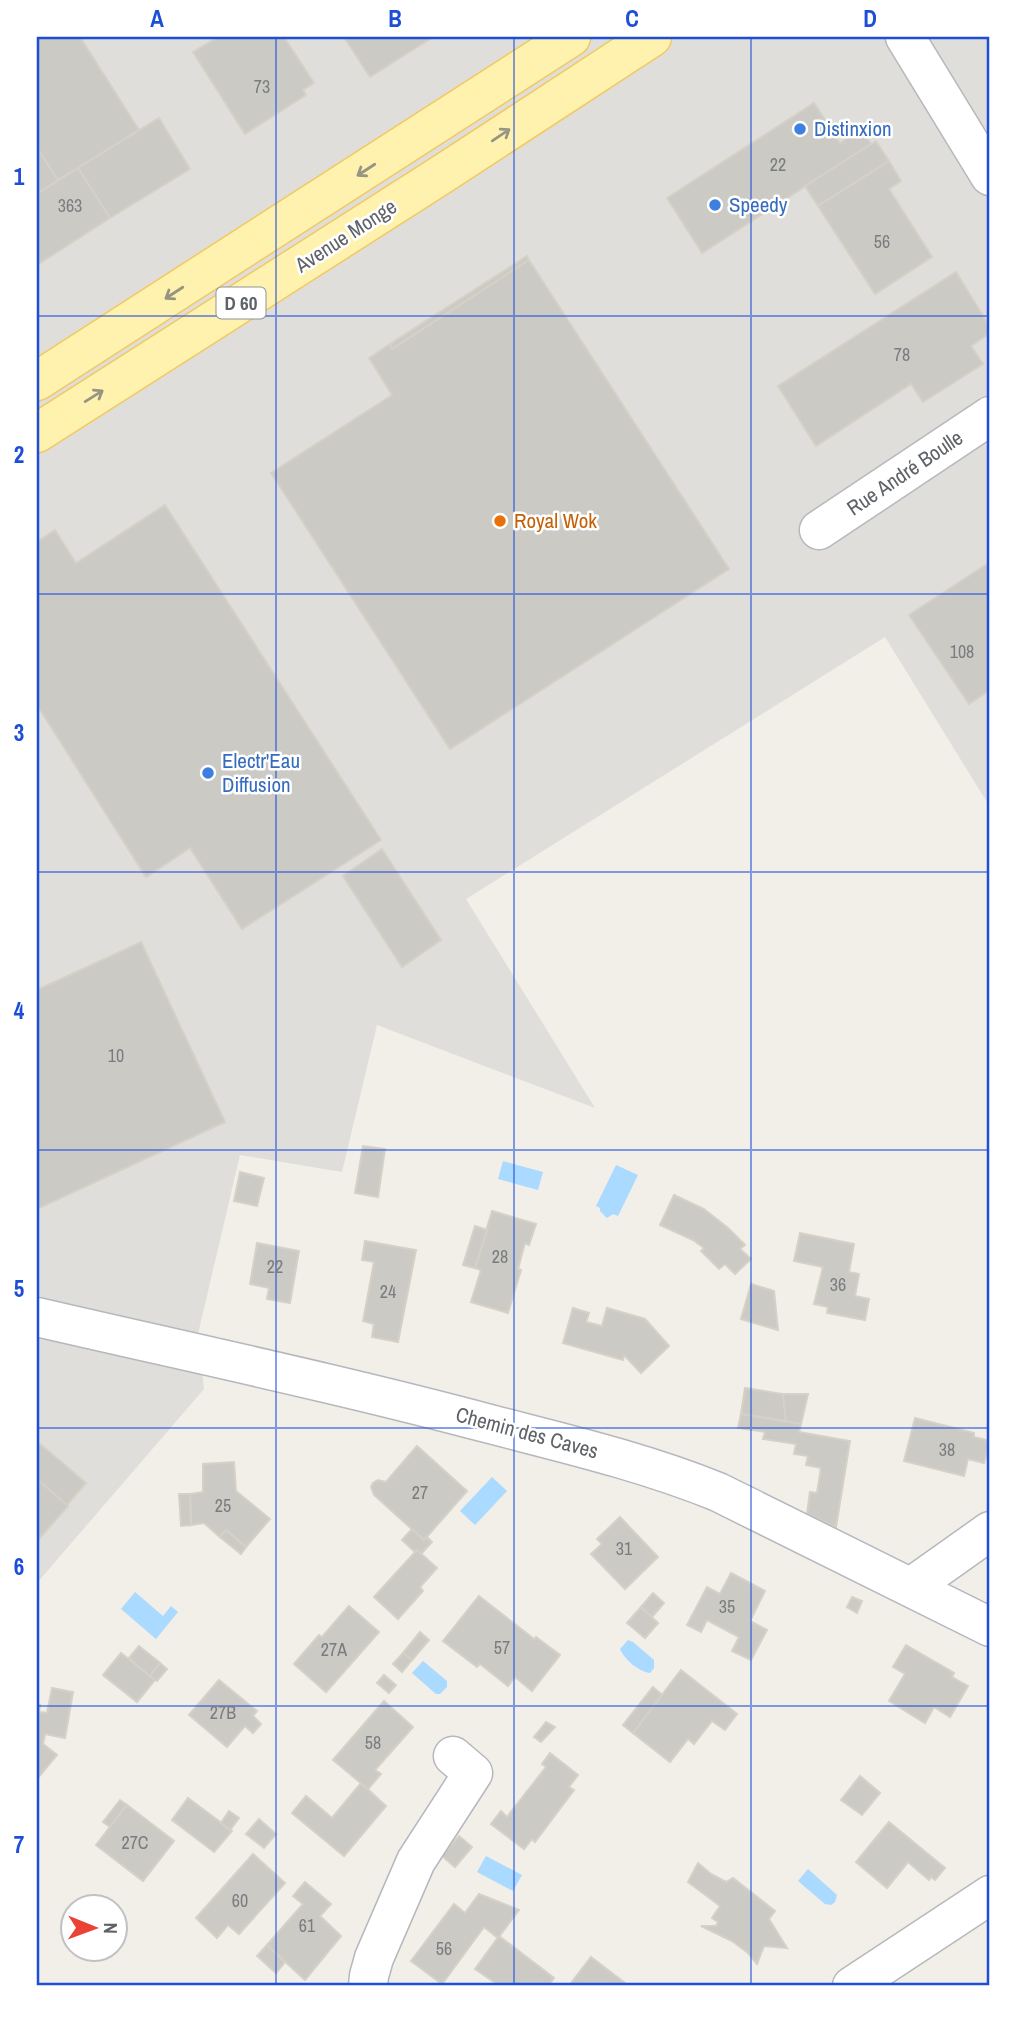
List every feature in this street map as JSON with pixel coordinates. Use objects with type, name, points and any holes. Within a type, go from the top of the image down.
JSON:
[{"type":"main road","name":"D 60","points":[[37,380],[571,37]]},
{"type":"main road","name":"Avenue Monge","points":[[37,433],[652,37]]},
{"type":"street","points":[[905,37],[990,176]]},
{"type":"street","name":"Rue André Boulle","points":[[819,530],[990,416]]},
{"type":"street","name":"Chemin des Caves","points":[[37,1317],[407,1402],[659,1470],[718,1492],[990,1627]]},
{"type":"street","points":[[911,1587],[990,1531]]},
{"type":"street","points":[[368,1986],[373,1958],[416,1861],[474,1773],[453,1756]]},
{"type":"street","points":[[852,1986],[990,1895]]},
{"type":"shaded area","points":[[37,37],[990,37],[990,807],[885,637],[466,899],[595,1108],[377,1025],[342,1172],[240,1155],[198,1334],[204,1389],[37,1583]]},
{"type":"water","points":[[503,1161],[543,1172],[538,1190],[498,1179]]},
{"type":"water","points":[[616,1165],[638,1175],[618,1216],[613,1214],[607,1218],[596,1206]]},
{"type":"water","points":[[492,1477],[507,1491],[475,1525],[460,1511]]},
{"type":"water","points":[[135,1592],[163,1616],[171,1606],[178,1612],[156,1639],[121,1609]]},
{"type":"water","points":[[628,1640],[654,1660],[654,1668],[650,1673],[637,1668],[622,1653],[620,1649]]},
{"type":"water","points":[[423,1661],[447,1681],[447,1687],[440,1694],[436,1694],[412,1673]]},
{"type":"water","points":[[486,1856],[522,1875],[513,1891],[477,1872]]},
{"type":"water","points":[[808,1869],[837,1895],[831,1905],[825,1904],[798,1881]]},
{"type":"building","points":[[37,37],[80,37],[139,130],[58,180],[37,148]]},
{"type":"building","points":[[218,37],[284,37],[314,83],[303,90],[306,95],[245,134],[193,52]]},
{"type":"building","points":[[344,37],[433,37],[370,77]]},
{"type":"building","points":[[814,103],[840,143],[861,128],[871,144],[702,253],[667,198]]},
{"type":"building","points":[[159,118],[190,169],[110,218],[78,168]]},
{"type":"building","points":[[876,141],[889,161],[818,206],[805,186]]},
{"type":"building","points":[[37,148],[58,180],[37,194]]},
{"type":"building","points":[[889,161],[901,181],[889,189],[932,257],[875,294],[818,206]]},
{"type":"building","points":[[78,168],[110,218],[37,265],[37,194]]},
{"type":"building","points":[[527,256],[529,260],[392,349],[390,344]]},
{"type":"building","name":"Royal Wok","points":[[529,260],[729,569],[450,749],[271,473],[392,395],[369,358],[390,344],[392,349]]},
{"type":"building","points":[[956,272],[990,327],[990,333],[971,346],[983,364],[923,402],[911,384],[816,446],[778,386]]},
{"type":"building","name":"Electr'Eau Diffusion","points":[[165,505],[381,840],[242,929],[190,848],[146,877],[37,705],[37,542],[55,530],[76,563]]},
{"type":"building","points":[[990,562],[990,690],[969,704],[909,615]]},
{"type":"building","points":[[382,849],[441,940],[402,967],[343,876]]},
{"type":"building","points":[[141,942],[225,1122],[37,1209],[37,990]]},
{"type":"building","points":[[363,1146],[385,1149],[378,1197],[355,1193]]},
{"type":"building","points":[[240,1172],[264,1178],[257,1206],[234,1201]]},
{"type":"building","points":[[674,1195],[704,1209],[728,1228],[745,1245],[740,1249],[751,1259],[735,1274],[725,1264],[719,1269],[701,1251],[704,1248],[660,1225]]},
{"type":"building","points":[[492,1211],[536,1224],[529,1245],[525,1243],[518,1269],[521,1270],[508,1313],[471,1302],[481,1270],[475,1268]]},
{"type":"building","points":[[475,1226],[487,1230],[475,1268],[463,1265]]},
{"type":"building","points":[[800,1233],[854,1244],[849,1272],[859,1274],[855,1296],[869,1299],[865,1320],[827,1313],[828,1307],[814,1304],[823,1267],[794,1261]]},
{"type":"building","points":[[365,1241],[416,1250],[398,1342],[372,1337],[374,1324],[363,1321],[374,1262],[362,1260]]},
{"type":"building","points":[[257,1243],[299,1251],[290,1303],[267,1299],[269,1288],[250,1284]]},
{"type":"building","points":[[751,1284],[774,1291],[778,1330],[741,1319]]},
{"type":"building","points":[[573,1308],[589,1313],[586,1322],[602,1326],[607,1308],[645,1319],[669,1346],[641,1373],[624,1355],[623,1360],[563,1343]]},
{"type":"building","points":[[745,1388],[783,1394],[786,1421],[741,1414]]},
{"type":"building","points":[[783,1394],[808,1394],[801,1424],[786,1421]]},
{"type":"building","points":[[741,1414],[801,1424],[799,1432],[850,1441],[836,1527],[807,1514],[810,1492],[817,1493],[821,1468],[806,1465],[808,1456],[794,1454],[796,1444],[763,1439],[765,1432],[738,1428]]},
{"type":"building","points":[[915,1418],[974,1433],[974,1437],[990,1441],[984,1463],[968,1459],[964,1476],[904,1461]]},
{"type":"building","points":[[40,1444],[86,1483],[67,1505],[37,1479],[37,1448]]},
{"type":"building","points":[[417,1446],[467,1491],[424,1540],[374,1495],[371,1487],[378,1480],[386,1482]]},
{"type":"building","points":[[234,1462],[236,1491],[270,1519],[246,1547],[226,1530],[220,1537],[204,1523],[191,1525],[190,1494],[203,1492],[203,1464]]},
{"type":"building","points":[[37,1479],[68,1506],[37,1541]]},
{"type":"building","points":[[179,1494],[190,1494],[191,1525],[181,1526]]},
{"type":"building","points":[[620,1517],[658,1557],[625,1589],[591,1554],[602,1544],[597,1539]]},
{"type":"building","points":[[412,1529],[424,1540],[427,1537],[432,1542],[421,1554],[402,1540]]},
{"type":"building","points":[[226,1530],[246,1547],[241,1554],[220,1537]]},
{"type":"building","points":[[417,1550],[437,1568],[420,1587],[423,1591],[398,1619],[374,1597]]},
{"type":"building","points":[[731,1573],[765,1591],[750,1621],[767,1630],[751,1660],[732,1651],[739,1637],[707,1620],[701,1632],[687,1625],[707,1587],[720,1594]]},
{"type":"building","points":[[653,1593],[664,1603],[652,1617],[641,1607]]},
{"type":"building","points":[[479,1596],[534,1639],[536,1637],[560,1655],[532,1691],[515,1677],[508,1686],[480,1664],[477,1667],[443,1641]]},
{"type":"building","points":[[852,1597],[862,1601],[857,1613],[847,1607]]},
{"type":"building","points":[[349,1606],[379,1632],[326,1692],[294,1664]]},
{"type":"building","points":[[641,1607],[658,1623],[645,1638],[627,1623]]},
{"type":"building","points":[[420,1632],[429,1640],[412,1660],[403,1653]]},
{"type":"building","points":[[906,1645],[954,1673],[952,1677],[968,1686],[950,1717],[934,1707],[925,1723],[889,1701],[905,1674],[893,1667]]},
{"type":"building","points":[[139,1646],[160,1663],[150,1676],[129,1658]]},
{"type":"building","points":[[121,1653],[155,1680],[137,1702],[103,1675]]},
{"type":"building","points":[[403,1653],[412,1660],[402,1672],[393,1664]]},
{"type":"building","points":[[160,1663],[167,1669],[157,1681],[150,1676]]},
{"type":"building","points":[[681,1670],[737,1714],[725,1730],[712,1721],[694,1744],[688,1739],[670,1762],[633,1733]]},
{"type":"building","points":[[384,1675],[396,1685],[389,1693],[377,1683]]},
{"type":"building","points":[[219,1680],[257,1711],[253,1716],[261,1724],[253,1733],[245,1726],[227,1747],[189,1715]]},
{"type":"building","points":[[653,1687],[662,1695],[633,1733],[623,1725]]},
{"type":"building","points":[[52,1688],[73,1692],[65,1738],[45,1734],[43,1744],[57,1755],[37,1779],[37,1705],[40,1705],[39,1712],[47,1713]]},
{"type":"building","points":[[384,1701],[413,1727],[375,1770],[381,1774],[368,1789],[333,1760]]},
{"type":"building","points":[[546,1722],[555,1727],[541,1742],[534,1737]]},
{"type":"building","points":[[550,1753],[578,1775],[569,1787],[574,1790],[535,1842],[532,1839],[524,1849],[491,1824],[501,1811],[507,1817],[546,1767],[542,1764]]},
{"type":"building","points":[[860,1776],[880,1793],[862,1815],[841,1800]]},
{"type":"building","points":[[361,1783],[386,1806],[344,1856],[292,1813],[306,1796],[332,1818]]},
{"type":"building","points":[[188,1798],[232,1831],[214,1852],[172,1820]]},
{"type":"building","points":[[120,1800],[127,1805],[110,1827],[103,1822]]},
{"type":"building","points":[[127,1805],[174,1841],[143,1881],[96,1845]]},
{"type":"building","points":[[229,1811],[239,1818],[230,1830],[221,1823]]},
{"type":"building","points":[[259,1819],[276,1834],[264,1848],[246,1834]]},
{"type":"building","points":[[889,1822],[945,1868],[935,1880],[931,1877],[929,1880],[908,1862],[887,1888],[856,1862]]},
{"type":"building","points":[[459,1836],[472,1847],[455,1867],[442,1856]]},
{"type":"building","points":[[253,1854],[285,1883],[239,1934],[228,1925],[217,1938],[196,1918]]},
{"type":"building","points":[[698,1863],[726,1882],[733,1878],[775,1911],[769,1919],[787,1948],[764,1946],[757,1964],[732,1941],[701,1926],[716,1926],[718,1922],[712,1918],[720,1906],[688,1882]]},
{"type":"building","points":[[305,1882],[331,1904],[320,1916],[341,1936],[305,1980],[267,1945],[303,1904],[293,1896]]},
{"type":"building","points":[[479,1894],[519,1910],[498,1938],[484,1927],[442,1984],[411,1961],[454,1904],[465,1913]]},
{"type":"building","points":[[499,1936],[554,1978],[548,1986],[500,1986],[475,1969]]},
{"type":"building","points":[[267,1945],[285,1962],[276,1973],[257,1956]]},
{"type":"building","points":[[591,1957],[629,1986],[575,1986],[571,1983]]},
{"type":"place","name":"Distinxion","points":[[800,129]]},
{"type":"place","name":"Speedy","points":[[715,205]]},
{"type":"place","name":"Royal Wok","points":[[500,521]]},
{"type":"place","name":"Electr'Eau Diffusion","points":[[208,773]]}]
